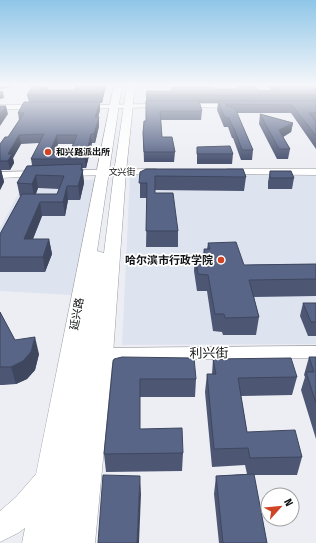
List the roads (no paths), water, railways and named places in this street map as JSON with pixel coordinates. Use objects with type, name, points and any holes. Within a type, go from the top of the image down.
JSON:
[{"type":"main road","name":"延兴路","points":[[37,543],[48,480],[111,172],[120,110]]},
{"type":"main road","name":"延兴路","points":[[80,543],[103,354],[111,172]]},
{"type":"main road","points":[[56,543],[111,172]]},
{"type":"main road","points":[[0,526],[11,522],[22,513],[48,480]]},
{"type":"street","name":"文兴街","points":[[0,175],[167,172]]},
{"type":"street","points":[[222,172],[316,172]]},
{"type":"street","name":"利兴街","points":[[103,354],[316,352]]},
{"type":"place","name":"和兴路派出所","points":[[48,152]]},
{"type":"place","name":"哈尔滨市行政学院","points":[[221,260]]}]
